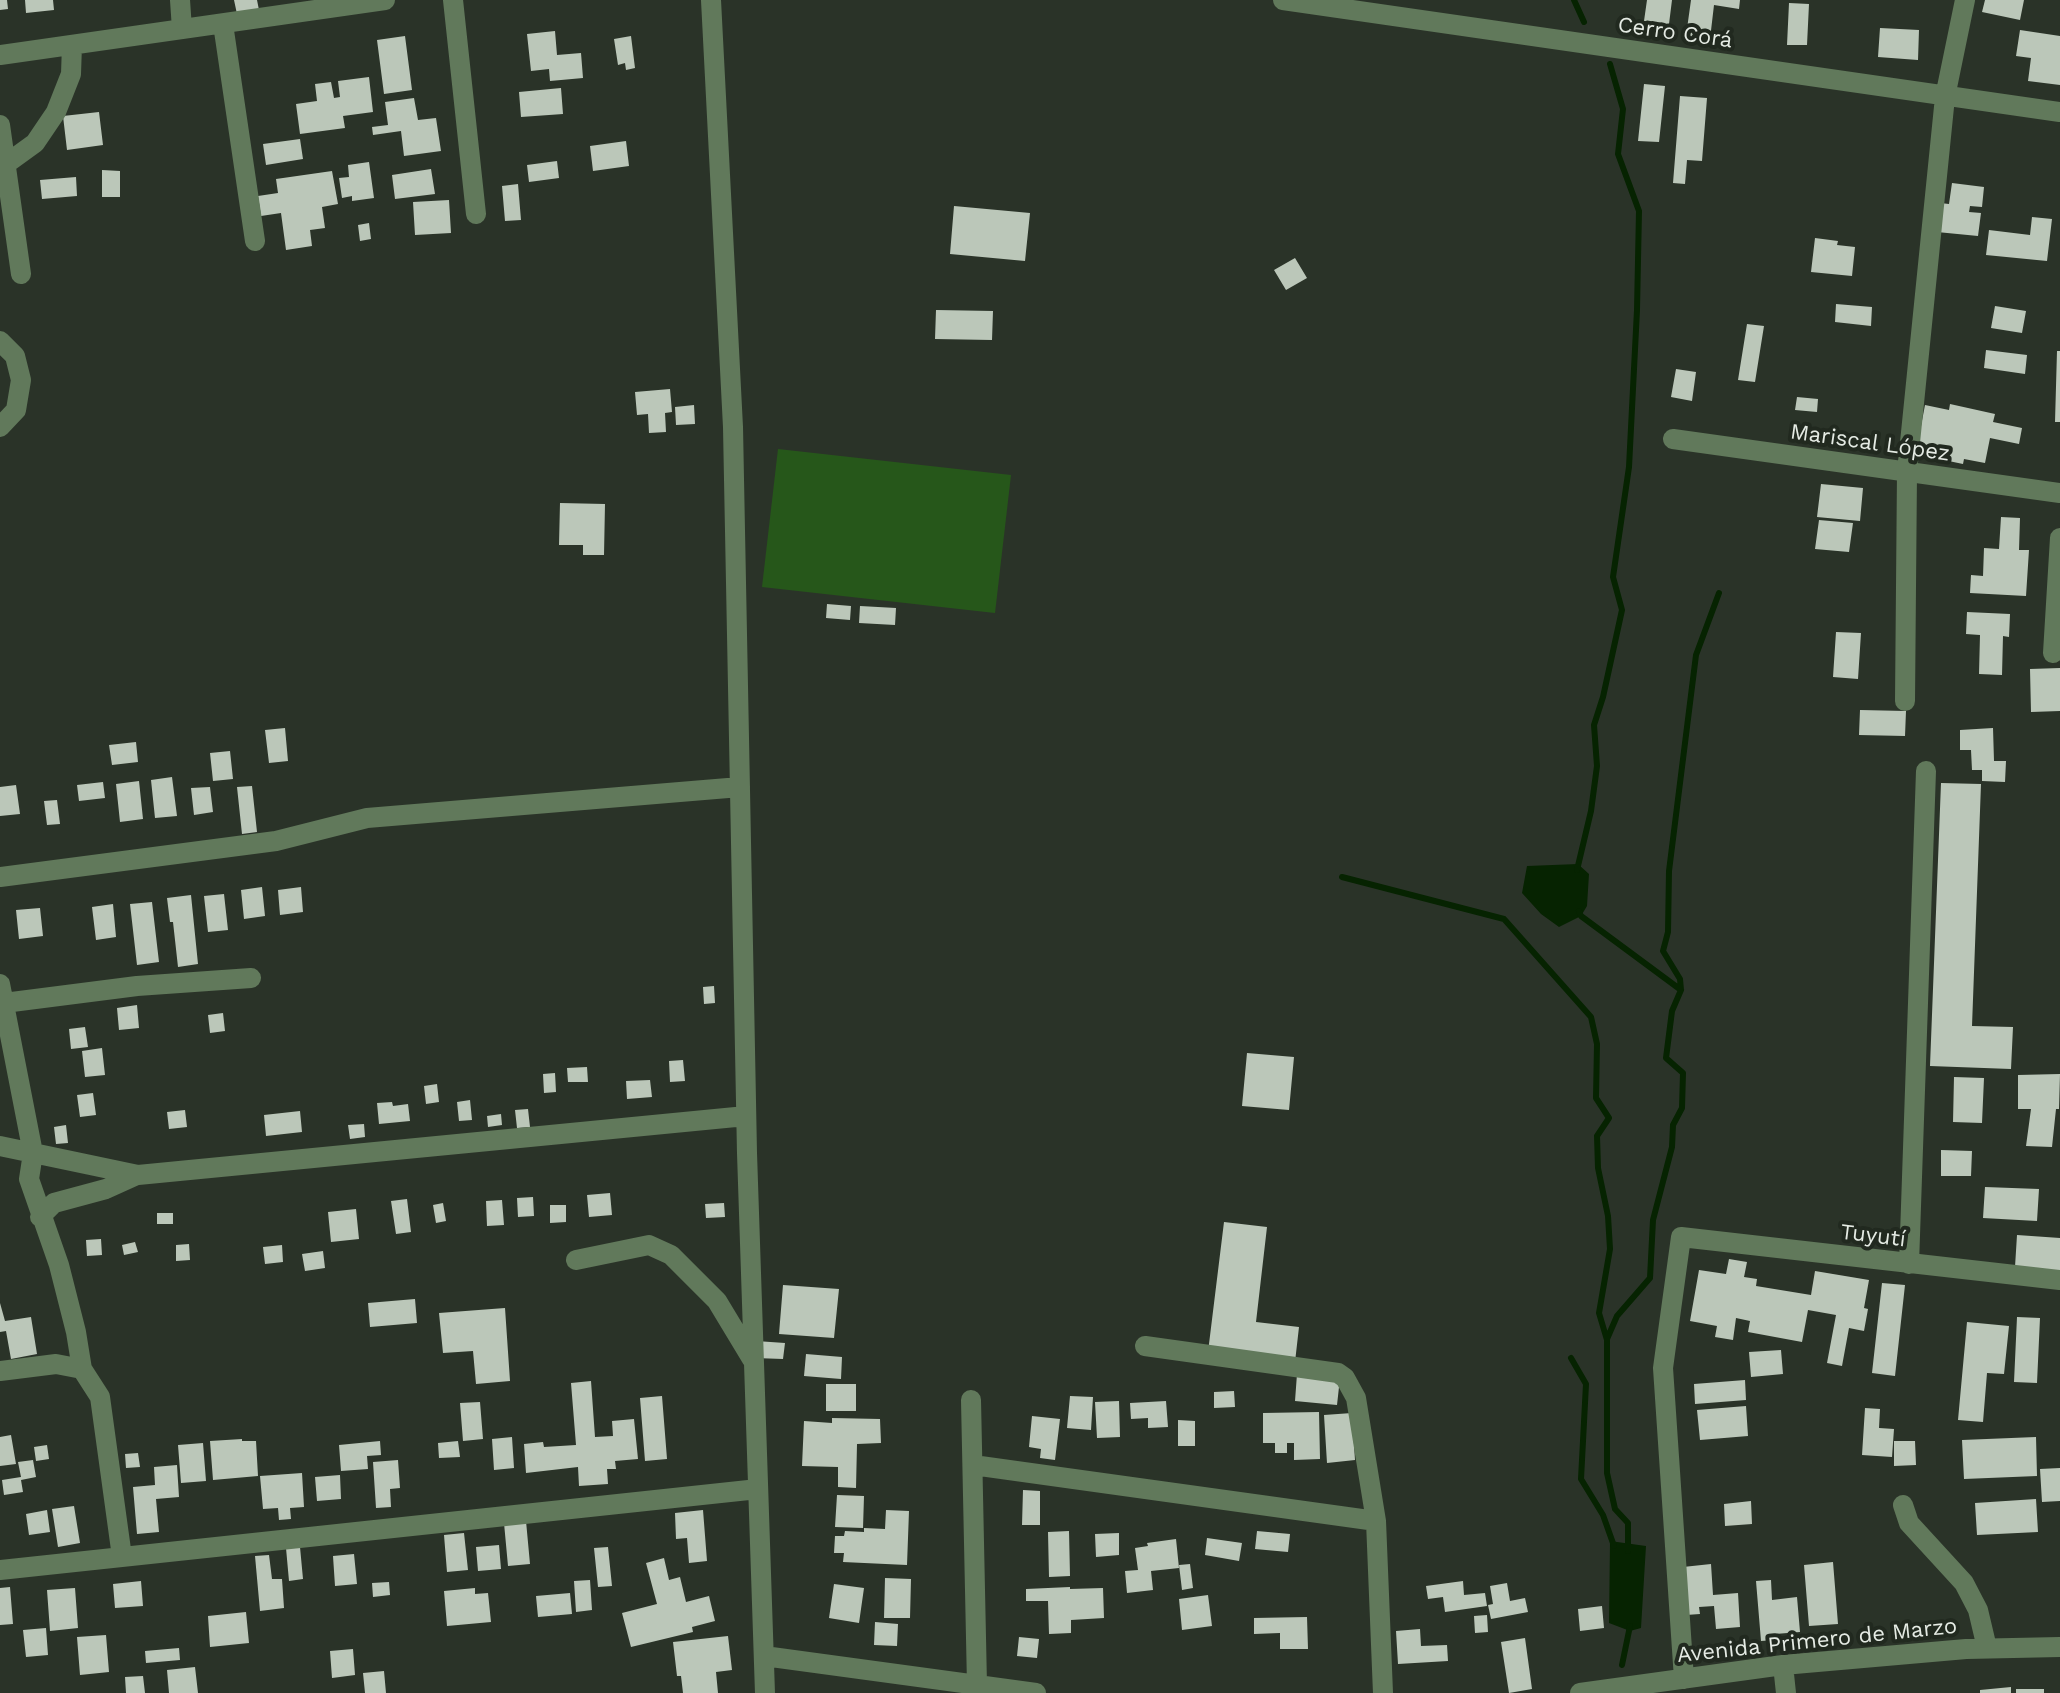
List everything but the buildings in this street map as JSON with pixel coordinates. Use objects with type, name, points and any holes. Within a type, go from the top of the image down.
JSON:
[{"type":"street","points":[[180,0],[182,29]]},
{"type":"street","points":[[0,55],[385,0]]},
{"type":"street","points":[[453,0],[476,214]]},
{"type":"street","points":[[711,0],[733,427],[746,1116],[765,1693]]},
{"type":"street","name":"Cerro Corá","points":[[1283,0],[2060,112]]},
{"type":"street","points":[[1905,701],[1907,472],[1945,97],[1965,0]]},
{"type":"street","points":[[223,24],[255,241]]},
{"type":"street","points":[[6,164],[35,143],[56,112],[71,74],[72,45]]},
{"type":"street","points":[[0,125],[21,274]]},
{"type":"street","points":[[0,341],[15,356],[21,380],[16,410],[0,427]]},
{"type":"street","name":"Mariscal López","points":[[1673,439],[2060,493]]},
{"type":"street","points":[[2053,653],[2060,538]]},
{"type":"street","points":[[1909,1264],[1926,771]]},
{"type":"street","points":[[0,877],[276,841],[367,818],[740,787]]},
{"type":"street","points":[[122,1557],[100,1397],[82,1369],[59,1265],[29,1179],[33,1153],[2,994],[251,978]]},
{"type":"street","points":[[0,1146],[138,1175],[746,1116]]},
{"type":"street","points":[[40,1217],[54,1203],[106,1189],[138,1175]]},
{"type":"street","name":"Tuyutí","points":[[1684,1679],[1663,1368],[1681,1237],[2060,1280]]},
{"type":"street","points":[[576,1260],[649,1245],[671,1255],[717,1301],[754,1363]]},
{"type":"street","points":[[1145,1346],[1338,1373],[1345,1378],[1356,1398],[1376,1521],[1383,1693]]},
{"type":"street","points":[[0,1371],[56,1364],[82,1369]]},
{"type":"street","points":[[971,1400],[977,1685]]},
{"type":"street","points":[[973,1465],[1376,1521]]},
{"type":"street","points":[[0,1570],[758,1489]]},
{"type":"street","points":[[1903,1505],[1909,1523],[1964,1583],[1978,1610],[1987,1648]]},
{"type":"street","name":"Avenida Primero de Marzo","points":[[1580,1693],[1783,1665],[1987,1648],[2060,1647]]},
{"type":"street","points":[[764,1656],[1036,1693]]},
{"type":"street","points":[[1783,1665],[1786,1693]]},
{"type":"green space","points":[[778,449],[1011,475],[995,613],[762,587]]},
{"type":"shaded area","points":[[1578,864],[1589,874],[1587,906],[1581,916],[1559,927],[1541,914],[1522,893],[1527,866]]},
{"type":"shaded area","points":[[1610,1541],[1646,1546],[1641,1628],[1630,1631],[1609,1623]]},
{"type":"waterway","points":[[1574,0],[1584,22]]},
{"type":"waterway","points":[[1577,870],[1591,811],[1597,766],[1594,725],[1622,610],[1613,577],[1629,467],[1637,310],[1639,211],[1618,154],[1623,109],[1610,64]]},
{"type":"waterway","points":[[1607,1339],[1617,1316],[1650,1278],[1653,1220],[1672,1147],[1673,1125],[1682,1108],[1683,1073],[1666,1058],[1672,1011],[1681,990],[1680,979],[1663,951],[1668,932],[1669,871],[1696,655],[1719,593]]},
{"type":"waterway","points":[[1342,877],[1504,919],[1591,1017],[1597,1044],[1596,1098],[1609,1118],[1597,1136],[1598,1168],[1608,1216],[1610,1249],[1599,1313],[1607,1340],[1607,1473],[1615,1509],[1628,1523],[1628,1551]]},
{"type":"waterway","points":[[1579,911],[1581,916],[1681,990]]},
{"type":"waterway","points":[[1571,1358],[1586,1384],[1581,1479],[1603,1515],[1614,1546]]},
{"type":"waterway","points":[[1622,1665],[1630,1626]]}]
